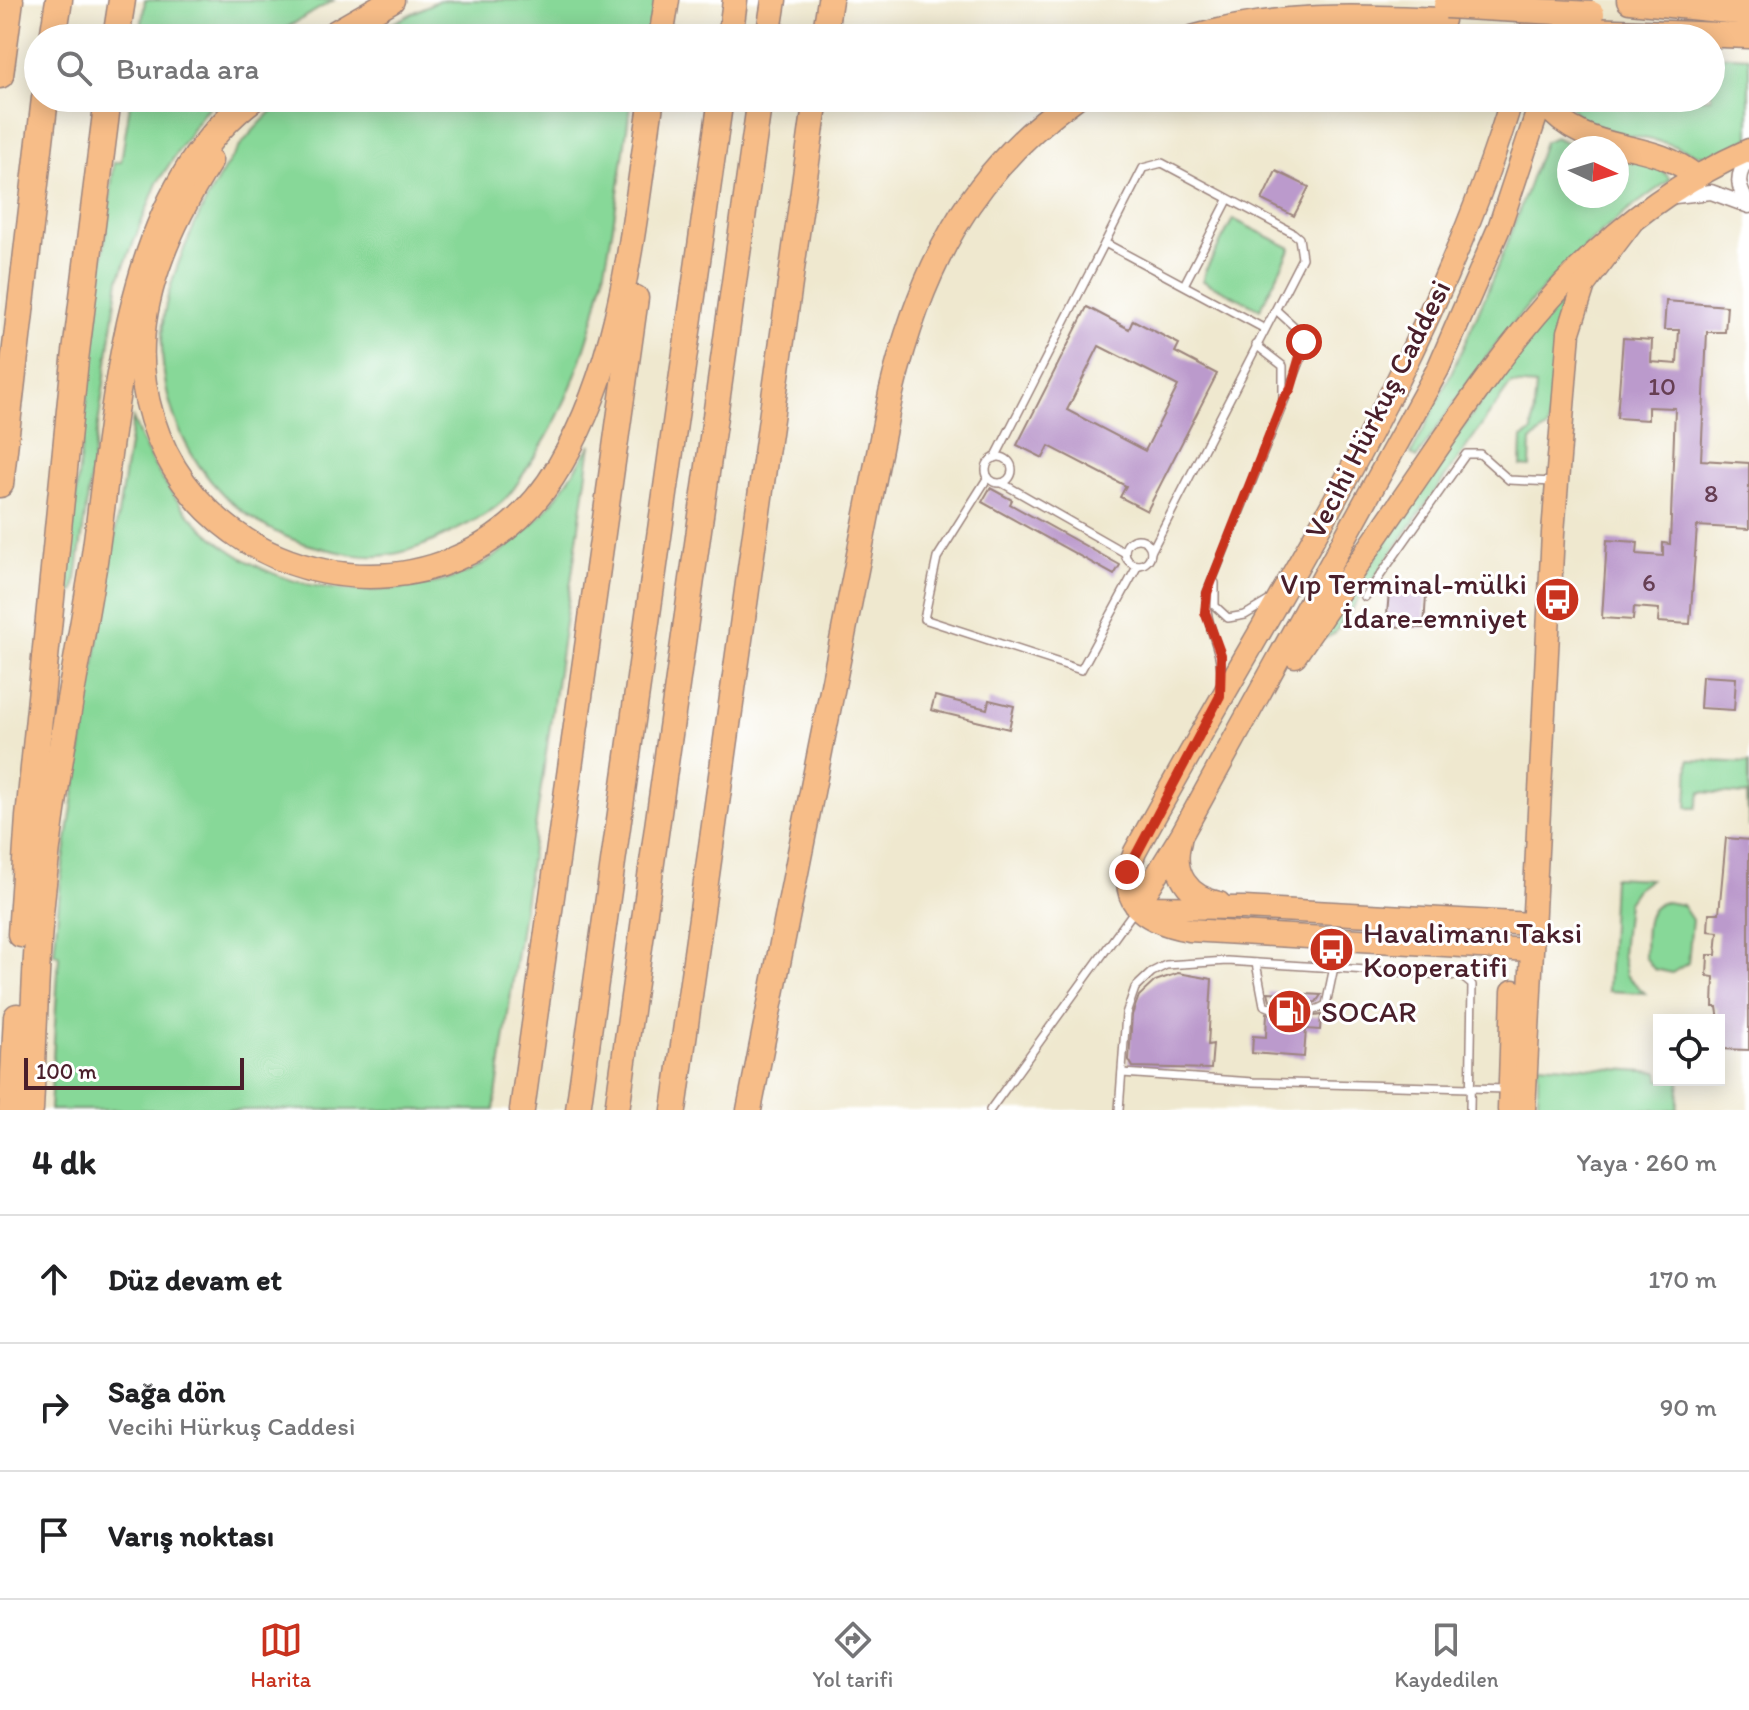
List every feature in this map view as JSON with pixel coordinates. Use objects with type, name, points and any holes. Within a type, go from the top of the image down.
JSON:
[{"type":"highway","points":[[0,75],[10,0]]},
{"type":"highway","points":[[55,24],[59,0]]},
{"type":"highway","points":[[118,24],[122,0]]},
{"type":"highway","points":[[350,24],[392,0]]},
{"type":"highway","points":[[663,24],[667,0]]},
{"type":"highway","points":[[674,24],[678,0]]},
{"type":"highway","points":[[732,24],[735,0]]},
{"type":"highway","points":[[770,24],[774,0]]},
{"type":"highway","points":[[826,24],[830,0]]},
{"type":"highway","points":[[1343,0],[1444,13],[1613,24]]},
{"type":"highway","points":[[1630,0],[1749,12]]},
{"type":"highway","points":[[1248,24],[1308,16],[1444,13]]},
{"type":"highway","points":[[1590,22],[1749,24]]},
{"type":"highway","points":[[1725,34],[1749,36]]},
{"type":"highway","points":[[0,484],[43,112]]},
{"type":"highway","points":[[30,1110],[29,817],[55,554],[106,112]]},
{"type":"highway","points":[[12,1110],[28,968],[131,314],[154,243],[183,182],[234,112]]},
{"type":"highway","points":[[245,112],[203,171],[182,209],[158,269],[143,330],[143,381],[149,408],[174,468],[203,508],[221,524],[266,554],[294,565],[339,576],[375,577],[438,566],[477,548],[524,512],[561,465],[595,389],[618,315],[627,277],[650,112]]},
{"type":"highway","points":[[522,1110],[662,112]]},
{"type":"highway","points":[[578,1110],[719,112]]},
{"type":"highway","points":[[617,1110],[758,112]]},
{"type":"highway","points":[[674,1110],[814,112]]},
{"type":"highway","points":[[749,1110],[891,393],[912,311],[939,250],[981,186],[1007,155],[1058,112]]},
{"type":"main road","points":[[1533,24],[1539,0]]},
{"type":"main road","points":[[1562,24],[1568,0]]},
{"type":"main road","name":"Vecihi Hürkuş Caddesi","points":[[1507,112],[1464,237],[1401,378],[1220,696],[1127,872],[1130,900],[1137,907],[1252,709],[1438,369],[1499,228],[1538,112]]},
{"type":"main road","points":[[1553,112],[1568,128],[1590,139],[1671,159],[1697,177]]},
{"type":"main road","points":[[1252,709],[1289,664],[1510,344],[1562,284],[1659,201],[1749,150]]},
{"type":"main road","points":[[1524,1110],[1523,950],[1538,530],[1545,495],[1556,482],[1573,314],[1584,285],[1631,223]]},
{"type":"main road","points":[[1182,834],[1177,852],[1179,870],[1189,891],[1212,902],[1244,908]]},
{"type":"main road","points":[[1137,907],[1244,908],[1524,924]]},
{"type":"main road","points":[[1137,907],[1162,922],[1189,930],[1523,950]]},
{"type":"main road","points":[[1508,1100],[1523,950]]},
{"type":"street","points":[[1749,159],[1740,169],[1738,181],[1749,206]]},
{"type":"street","points":[[1659,201],[1688,192],[1711,192],[1749,206]]},
{"type":"lane","points":[[988,477],[1125,553],[1130,562],[1138,565],[1146,563],[1302,258],[1299,238],[1162,163],[1152,163],[1138,174],[995,458],[987,465],[988,477],[937,558],[924,619],[1081,670],[1138,565]]},
{"type":"lane","points":[[1185,283],[1228,200]]},
{"type":"lane","points":[[1105,243],[1185,283],[1265,329]]},
{"type":"lane","points":[[1220,696],[1221,655],[1205,612],[1215,575],[1283,400],[1291,388],[1304,342],[1289,319],[1276,310]]},
{"type":"lane","points":[[1256,345],[1283,366],[1283,400]]},
{"type":"lane","points":[[1365,597],[1466,454],[1480,454],[1509,480],[1556,482]]},
{"type":"lane","points":[[995,458],[1006,459],[1011,465],[1010,478],[1002,483]]},
{"type":"lane","points":[[1125,553],[1129,543],[1136,539],[1145,541],[1151,552]]},
{"type":"lane","points":[[1215,575],[1215,606],[1228,618],[1245,615],[1279,595]]},
{"type":"lane","points":[[990,1110],[1137,907]]},
{"type":"lane","points":[[1119,1110],[1126,1014],[1135,988],[1152,972],[1185,962],[1256,963],[1461,976],[1472,985],[1470,1110]]},
{"type":"lane","points":[[1256,963],[1264,1005],[1277,1011],[1314,1012],[1326,1005],[1334,967]]},
{"type":"lane","points":[[1122,1073],[1253,1082],[1471,1088],[1508,1100]]},
{"type":"green space","points":[[145,0],[334,0],[293,24],[142,24]]},
{"type":"green space","points":[[439,0],[655,0],[651,24],[391,24]]},
{"type":"green space","points":[[1725,56],[1749,57],[1749,138],[1710,157],[1662,142],[1606,131],[1574,112],[1725,112]]},
{"type":"green space","points":[[129,112],[204,112],[157,183],[119,279],[74,592],[65,591],[114,162],[121,162]]},
{"type":"green space","points":[[272,112],[629,112],[600,291],[572,384],[552,427],[517,484],[487,513],[427,544],[404,552],[354,555],[285,536],[252,518],[223,495],[200,467],[181,435],[169,400],[163,362],[163,323],[180,258],[225,168]]},
{"type":"green space","points":[[1557,138],[1557,208],[1629,208],[1629,161],[1654,166],[1670,180],[1628,210],[1558,272],[1500,340],[1417,458],[1411,454],[1484,300],[1544,142]]},
{"type":"green space","points":[[1233,219],[1291,248],[1260,309],[1203,281],[1204,273]]},
{"type":"green space","points":[[1564,296],[1558,317],[1548,428],[1531,441],[1530,467],[1521,466],[1522,438],[1532,432],[1536,386],[1511,384],[1334,634],[1321,640],[1468,421]]},
{"type":"green space","points":[[133,419],[151,460],[174,496],[201,527],[233,552],[268,571],[307,584],[350,590],[395,589],[434,583],[454,578],[492,558],[526,531],[554,500],[591,444],[494,1110],[50,1110],[59,955],[54,954],[61,878]]},
{"type":"green space","points":[[1689,760],[1749,763],[1749,828],[1747,795],[1701,792],[1696,808],[1687,808]]},
{"type":"green space","points":[[1613,877],[1650,879],[1636,889],[1627,902],[1622,954],[1626,975],[1645,993],[1608,991]]},
{"type":"green space","points":[[1666,902],[1682,905],[1692,920],[1688,963],[1672,973],[1654,969],[1645,957],[1646,923],[1652,909]]},
{"type":"green space","points":[[1538,1064],[1653,1072],[1653,1086],[1679,1086],[1677,1110],[1538,1110]]},
{"type":"building","points":[[1276,171],[1309,187],[1294,216],[1262,200]]},
{"type":"building","points":[[1666,301],[1727,306],[1725,332],[1707,332],[1701,460],[1749,463],[1749,529],[1697,526],[1690,624],[1658,622],[1659,609],[1634,607],[1633,620],[1602,618],[1607,540],[1638,542],[1637,554],[1663,556],[1663,543],[1670,544],[1675,408],[1648,407],[1648,420],[1617,418],[1623,338],[1652,340],[1651,362],[1677,364],[1679,330],[1664,330]]},
{"type":"building","points":[[1087,307],[1129,329],[1133,320],[1179,344],[1175,352],[1217,374],[1147,511],[1120,497],[1126,486],[1049,446],[1043,458],[1017,445]],"holes":[[[1099,346],[1178,386],[1145,451],[1067,410]]]},
{"type":"building","points":[[990,488],[1012,500],[1010,504],[1120,565],[1114,575],[982,502]]},
{"type":"building","points":[[1389,592],[1426,595],[1424,628],[1386,626]]},
{"type":"building","points":[[1702,676],[1736,678],[1734,710],[1700,708]]},
{"type":"building","points":[[935,696],[987,709],[989,700],[1014,706],[1009,729],[931,710]]},
{"type":"building","points":[[1726,838],[1749,840],[1749,1050],[1725,1049],[1725,1014],[1718,1014],[1717,1007],[1713,1007],[1714,977],[1707,976],[1708,955],[1716,955],[1718,932],[1708,931],[1709,913],[1719,913]]},
{"type":"building","points":[[1178,973],[1212,979],[1208,1045],[1213,1044],[1211,1069],[1133,1067],[1129,1060],[1132,1015],[1139,996],[1155,981]]},
{"type":"building","points":[[1268,992],[1321,995],[1316,1002],[1295,1006],[1270,1000]]},
{"type":"building","points":[[1267,1013],[1295,1019],[1321,1015],[1320,1030],[1306,1029],[1304,1057],[1252,1053],[1253,1036],[1266,1037]]},
{"type":"place","name":"Vıp Terminal-mülki İdare-emniyet","points":[[1558,600]]},
{"type":"place","name":"Havalimanı Taksi Kooperatifi","points":[[1332,949]]},
{"type":"place","name":"SOCAR","points":[[1290,1011]]},
{"type":"route","points":[[1127,872],[1220,696],[1221,655],[1205,612],[1207,593],[1283,400],[1291,388],[1304,352],[1304,342]]}]
